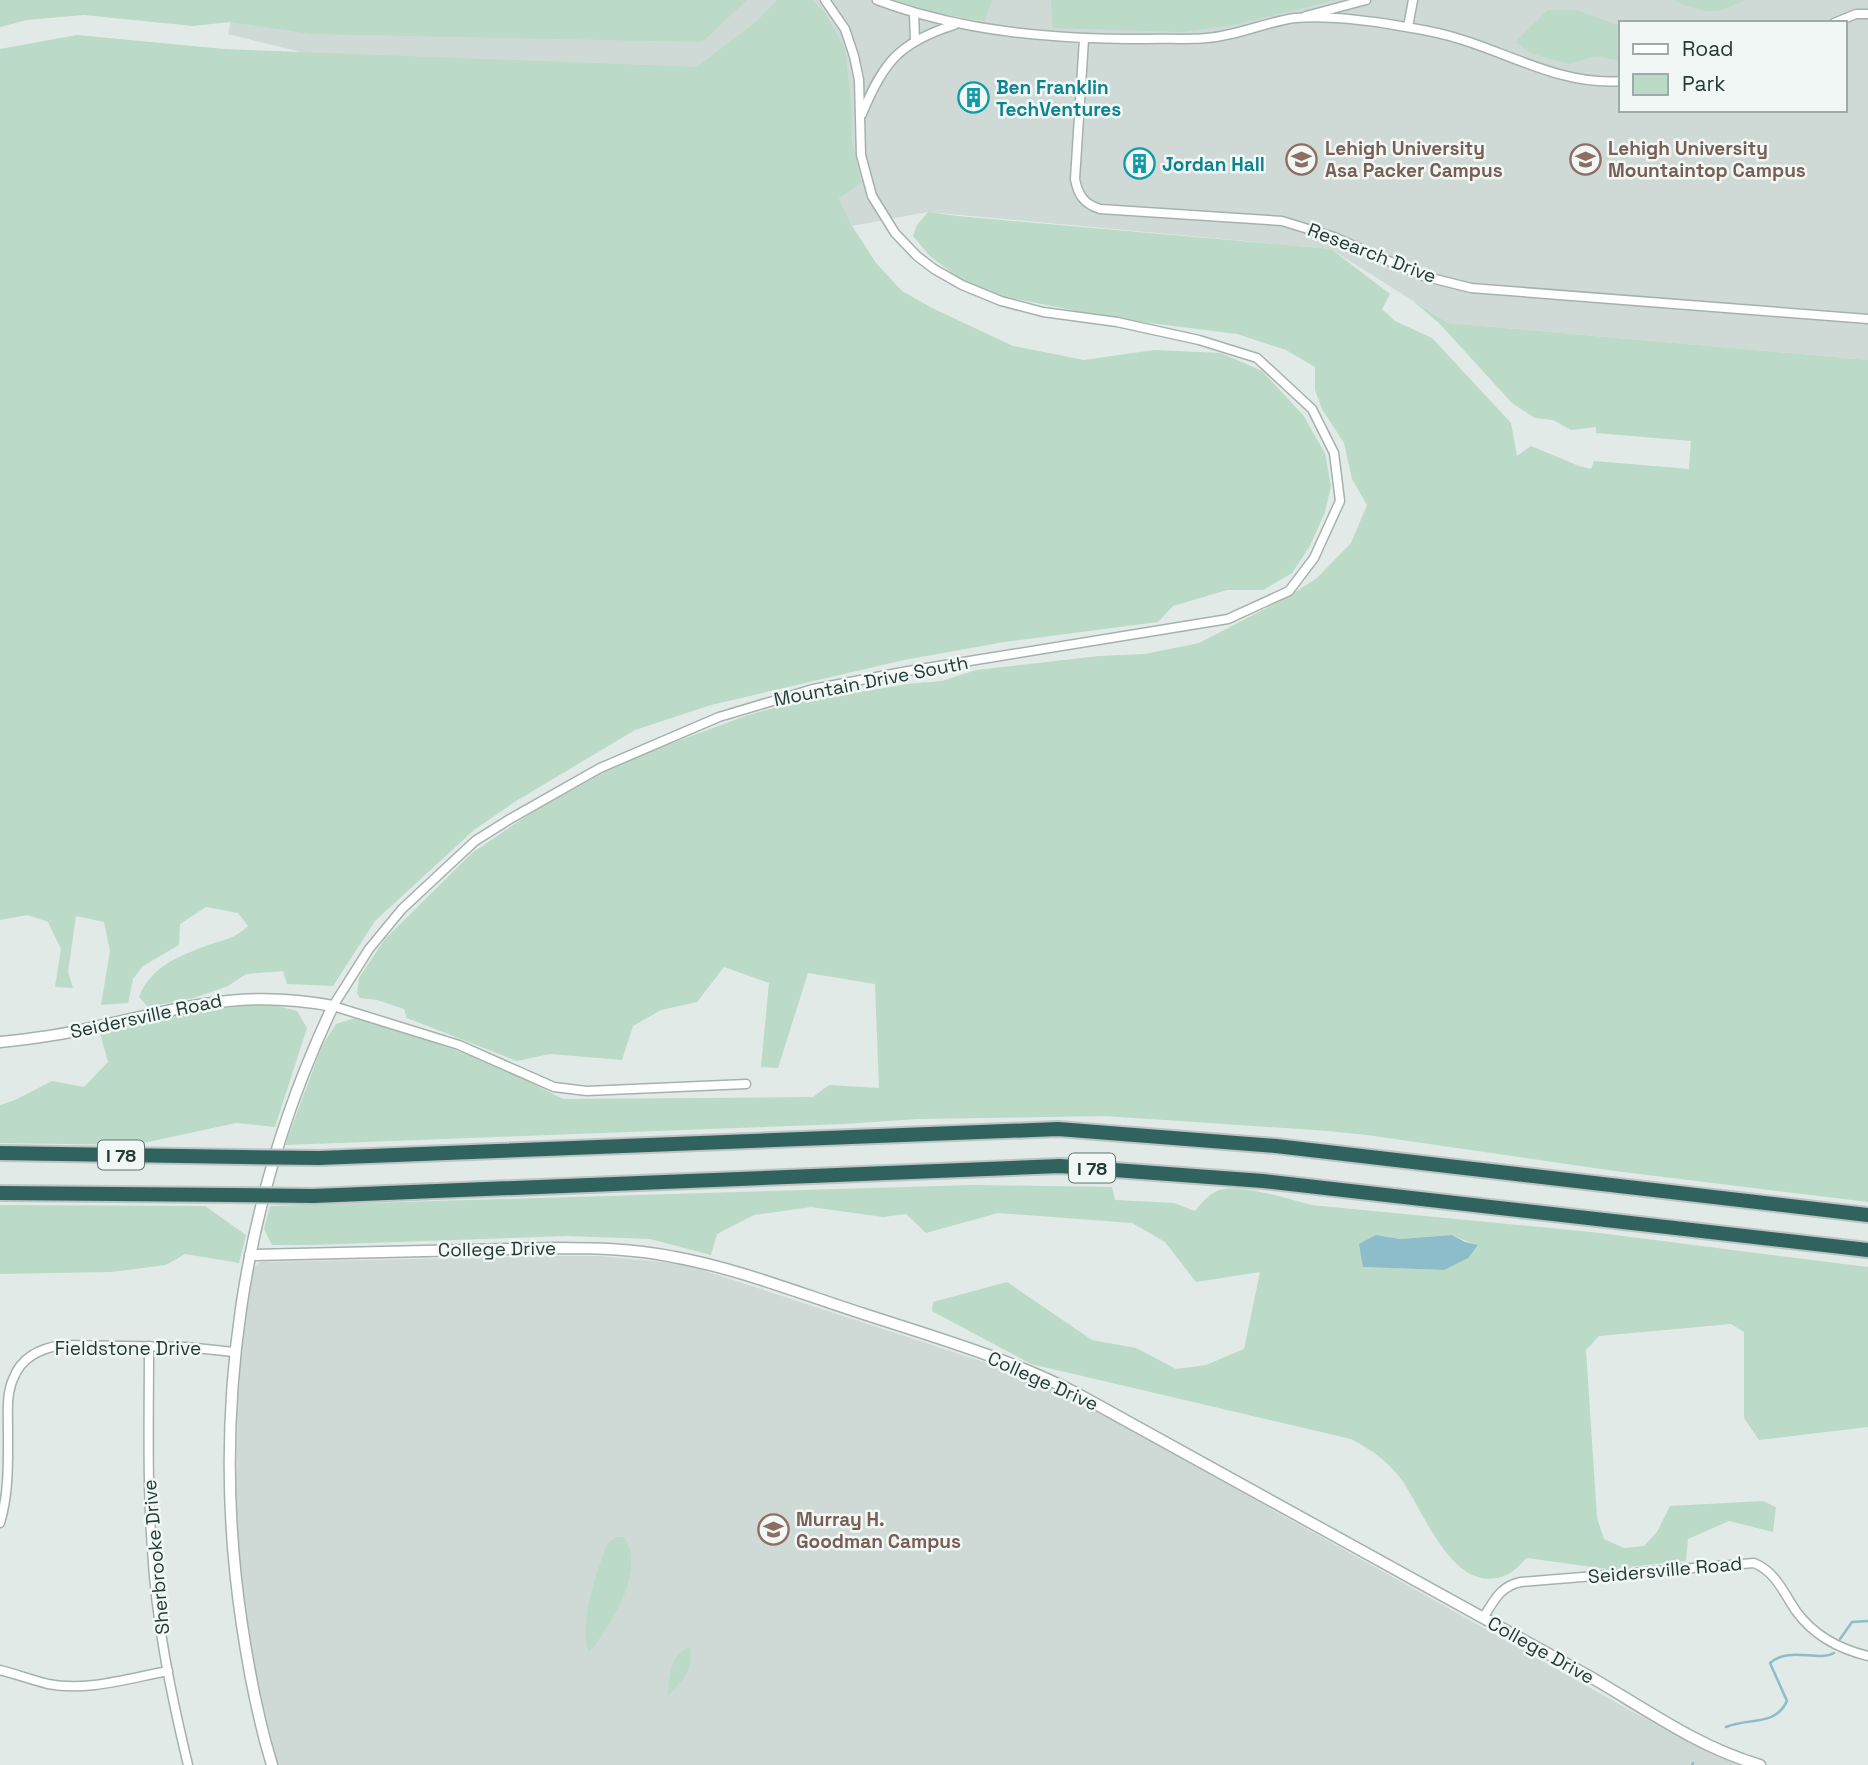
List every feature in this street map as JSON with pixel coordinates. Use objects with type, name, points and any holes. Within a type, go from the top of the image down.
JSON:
[{"type":"highway","name":"I 78","points":[[0,1153],[319,1158],[1058,1129],[1276,1146],[1868,1215]]},
{"type":"highway","name":"I 78","points":[[0,1193],[313,1196],[1060,1166],[1263,1181],[1868,1250]]},
{"type":"street","name":"Mountain Drive South","points":[[272,1765],[250,1676],[236,1578],[229,1483],[234,1352],[264,1189],[284,1122],[306,1063],[333,1006],[369,949],[402,909],[475,841],[600,768],[719,717],[803,692],[908,671],[1227,619],[1289,592],[1314,558],[1340,501],[1334,453],[1312,409],[1257,358],[1199,340],[1043,312],[1001,301],[962,285],[917,256],[895,233],[872,197],[862,155],[859,79],[854,56],[845,29],[825,0]]},
{"type":"street","points":[[877,0],[914,14],[957,24],[1027,35],[1084,39],[1209,38],[1366,0]]},
{"type":"street","points":[[1408,27],[1413,0]]},
{"type":"street","points":[[914,14],[915,40]]},
{"type":"street","points":[[1839,21],[1856,14],[1868,14]]},
{"type":"street","points":[[1296,18],[1362,20],[1408,27],[1463,40],[1548,70],[1590,80],[1619,81]]},
{"type":"street","name":"Mountain Drive South","points":[[860,118],[880,74],[903,49],[915,40],[957,24]]},
{"type":"street","name":"Research Drive","points":[[1084,39],[1075,179],[1079,195],[1090,206],[1100,209],[1282,221],[1335,237],[1423,276],[1471,288],[1868,319]]},
{"type":"street","name":"Seidersville Road","points":[[0,1042],[88,1029],[182,1006],[220,1000],[274,998],[333,1006]]},
{"type":"street","points":[[333,1006],[459,1045],[554,1087],[568,1090],[746,1084]]},
{"type":"street","name":"College Drive","points":[[250,1255],[600,1248],[674,1256],[710,1265],[975,1351],[1051,1380],[1483,1618],[1678,1729],[1725,1753],[1759,1765]]},
{"type":"street","name":"Fieldstone Drive","points":[[0,1524],[6,1496],[9,1390],[15,1373],[39,1351],[50,1347],[75,1345],[186,1346],[234,1352]]},
{"type":"street","name":"Sherbrooke Drive","points":[[149,1346],[152,1549],[168,1671],[188,1765]]},
{"type":"street","name":"Seidersville Road","points":[[1483,1618],[1500,1591],[1521,1582],[1744,1562],[1754,1563],[1770,1571],[1798,1614],[1815,1631],[1837,1646],[1868,1656]]},
{"type":"street","points":[[0,1670],[48,1684],[65,1685],[111,1682],[168,1671]]},
{"type":"shaded area","name":"Lehigh University Asa Packer Campus","points":[[235,0],[1868,0],[1868,360],[1448,323],[1331,249],[928,212],[852,226],[832,183],[228,34]]},
{"type":"shaded area","name":"Murray H. Goodman Campus","points":[[599,1256],[684,1264],[1012,1371],[1070,1396],[1678,1737],[1737,1765],[278,1765],[255,1673],[243,1593],[236,1510],[238,1380],[246,1302],[253,1268],[260,1262]]},
{"type":"green space","points":[[0,0],[747,0],[702,42],[311,34],[230,22],[193,26],[84,15],[27,20],[0,27]]},
{"type":"green space","points":[[777,0],[812,0],[825,13],[845,49],[852,141],[861,183],[839,198],[852,226],[876,263],[902,291],[1013,346],[1084,360],[1154,350],[1221,353],[1262,371],[1303,415],[1325,453],[1331,486],[1325,512],[1310,546],[1292,573],[1263,590],[1227,590],[1173,606],[1158,622],[1004,642],[904,660],[711,705],[635,730],[516,801],[474,830],[375,921],[333,986],[287,984],[283,971],[246,974],[228,986],[194,998],[148,1007],[139,997],[144,986],[159,970],[186,954],[234,936],[248,926],[238,913],[206,907],[180,924],[179,945],[143,966],[133,979],[128,1003],[101,1005],[110,951],[104,922],[76,916],[68,972],[73,988],[55,987],[61,949],[48,922],[28,915],[0,920],[0,49],[77,35],[224,49],[697,67],[758,20]]},
{"type":"green space","points":[[895,0],[992,0],[984,21],[938,13]]},
{"type":"green space","points":[[1051,0],[1336,0],[1233,25],[1183,32],[1053,28]]},
{"type":"green space","points":[[1676,0],[1745,0],[1725,9],[1710,11],[1687,6]]},
{"type":"green space","points":[[1548,10],[1576,10],[1619,25],[1619,61],[1595,56],[1569,64],[1530,53],[1515,42]]},
{"type":"green space","points":[[928,212],[1331,249],[1390,294],[1382,309],[1395,321],[1432,338],[1511,423],[1517,456],[1531,446],[1591,469],[1594,461],[1689,469],[1691,441],[1596,433],[1596,427],[1571,430],[1553,420],[1535,418],[1512,403],[1439,323],[1413,301],[1448,323],[1868,360],[1868,1202],[1615,1171],[1367,1135],[1105,1116],[918,1119],[285,1145],[322,1046],[336,1024],[355,1018],[492,1063],[563,1099],[813,1097],[829,1085],[879,1088],[875,984],[808,973],[778,1068],[761,1067],[769,983],[724,967],[697,1002],[661,1010],[633,1026],[622,1060],[550,1054],[517,1061],[407,1018],[404,1009],[377,1000],[360,998],[357,993],[359,978],[385,939],[472,853],[531,813],[610,769],[748,715],[798,702],[942,681],[976,670],[1099,656],[1145,654],[1199,643],[1286,598],[1317,578],[1351,543],[1367,505],[1352,479],[1344,443],[1322,409],[1315,390],[1315,367],[1286,350],[1237,334],[1118,319],[1000,296],[961,280],[930,256],[913,236],[917,225]]},
{"type":"green space","points":[[239,1003],[274,1005],[297,1011],[307,1028],[275,1127],[236,1123],[134,1145],[0,1143],[0,1105],[52,1081],[84,1087],[108,1062],[100,1033],[195,1009]]},
{"type":"green space","points":[[973,1185],[1112,1187],[1115,1200],[1174,1203],[1195,1211],[1220,1190],[1244,1189],[1311,1205],[1591,1232],[1868,1267],[1868,1427],[1759,1440],[1744,1418],[1744,1332],[1731,1324],[1599,1336],[1586,1350],[1597,1518],[1604,1539],[1624,1548],[1644,1546],[1657,1532],[1670,1506],[1763,1501],[1776,1507],[1773,1532],[1729,1521],[1688,1539],[1686,1561],[1607,1569],[1527,1558],[1509,1574],[1488,1579],[1471,1574],[1456,1563],[1431,1530],[1396,1473],[1378,1456],[1351,1439],[1031,1364],[932,1311],[933,1302],[1007,1282],[1092,1340],[1136,1348],[1176,1369],[1206,1365],[1244,1349],[1260,1272],[1196,1282],[1165,1242],[1132,1223],[998,1213],[926,1233],[906,1214],[883,1217],[811,1207],[754,1215],[717,1234],[711,1255],[650,1239],[567,1236],[272,1245],[264,1229],[270,1206]],"holes":[[[1376,1235],[1400,1239],[1452,1235],[1478,1246],[1444,1270],[1363,1267]]]},
{"type":"green space","points":[[0,1205],[205,1206],[246,1235],[239,1263],[185,1254],[166,1265],[111,1272],[0,1274]]},
{"type":"green space","points":[[615,1537],[624,1537],[630,1551],[629,1582],[607,1628],[589,1653],[586,1627],[590,1598],[607,1544]]},
{"type":"green space","points":[[690,1647],[689,1668],[683,1680],[668,1696],[670,1674],[675,1660],[683,1650]]},
{"type":"water","points":[[1376,1235],[1400,1239],[1452,1235],[1478,1245],[1468,1258],[1444,1270],[1363,1267],[1359,1244]]},
{"type":"waterway","points":[[1840,1639],[1852,1622],[1868,1621]]},
{"type":"waterway","points":[[1726,1727],[1768,1718],[1782,1709],[1787,1701],[1770,1663],[1786,1656],[1820,1656],[1834,1653]]},
{"type":"place","name":"Ben Franklin TechVentures","points":[[973,98]]},
{"type":"place","name":"Lehigh University Asa Packer Campus","points":[[1302,159]]},
{"type":"place","name":"Lehigh University Mountaintop Campus","points":[[1585,159]]},
{"type":"place","name":"Jordan Hall","points":[[1139,164]]},
{"type":"place","name":"Murray H. Goodman Campus","points":[[773,1530]]}]
